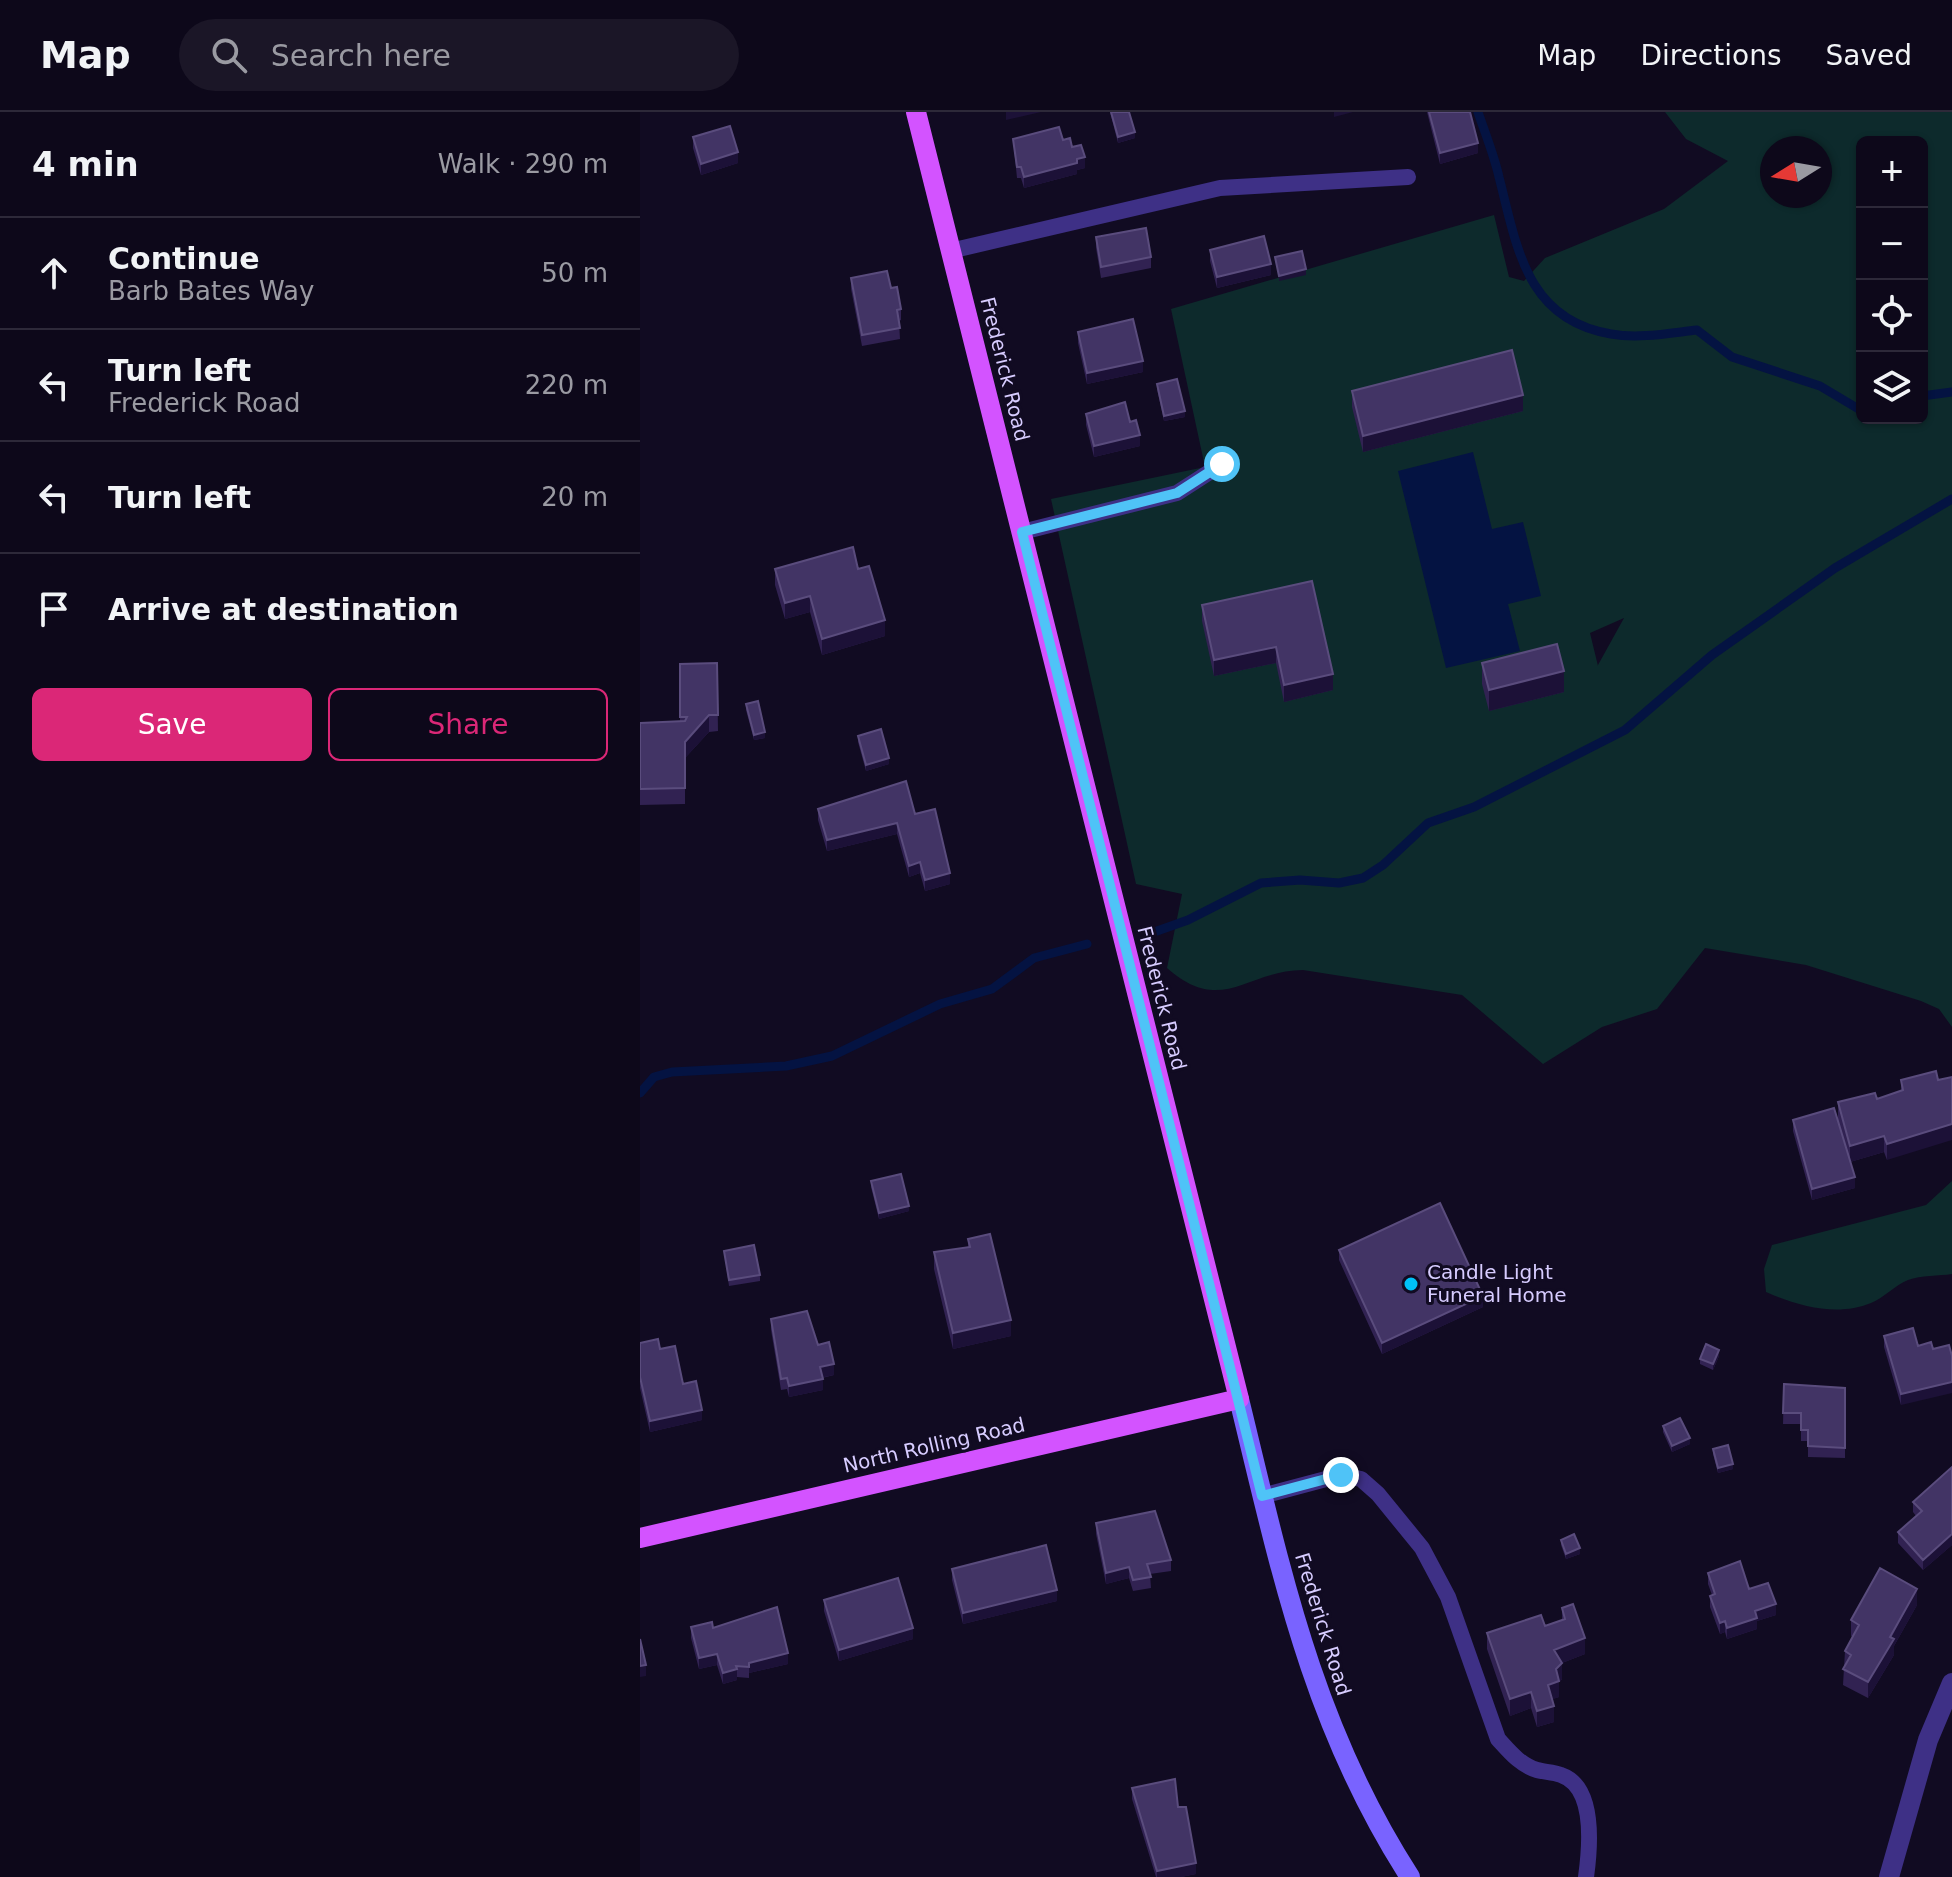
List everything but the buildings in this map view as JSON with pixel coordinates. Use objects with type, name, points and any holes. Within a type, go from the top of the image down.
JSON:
[{"type":"main road","name":"Frederick Road","points":[[916,112],[1285,1593],[1335,1740],[1410,1877]]},
{"type":"main road","name":"North Rolling Road","points":[[640,1538],[1239,1399]]},
{"type":"street","points":[[1889,1877],[1928,1740],[1952,1683]]},
{"type":"lane","points":[[950,251],[1220,188],[1408,177]]},
{"type":"lane","points":[[1022,532],[1177,493],[1222,464]]},
{"type":"lane","points":[[1262,1496],[1341,1475],[1361,1479],[1378,1494],[1422,1548],[1448,1597],[1498,1739],[1514,1757],[1534,1770],[1562,1775],[1577,1784],[1583,1799],[1590,1845],[1586,1877]]},
{"type":"green space","points":[[1665,112],[1952,112],[1952,1027],[1939,1009],[1921,1001],[1806,965],[1705,948],[1657,1009],[1602,1027],[1543,1064],[1462,995],[1303,970],[1282,972],[1219,990],[1203,989],[1186,982],[1167,968],[1182,894],[1136,884],[1051,499],[1205,467],[1171,309],[1494,215],[1509,277],[1524,281],[1545,258],[1664,209],[1728,161],[1686,139]],"holes":[[[1624,618],[1598,666],[1590,633]]]},
{"type":"green space","points":[[1952,1181],[1952,1274],[1908,1280],[1871,1303],[1845,1309],[1804,1305],[1766,1292],[1764,1269],[1772,1245],[1926,1205]]},
{"type":"shaded area","points":[[1473,452],[1492,529],[1523,522],[1541,596],[1508,604],[1520,651],[1446,668],[1398,471]]},
{"type":"waterway","points":[[1478,112],[1495,161],[1520,254],[1543,297],[1560,313],[1583,326],[1611,334],[1654,335],[1697,330],[1732,357],[1820,386],[1856,407]]},
{"type":"waterway","points":[[1928,395],[1952,392]]},
{"type":"waterway","points":[[1157,931],[1188,920],[1261,883],[1300,880],[1339,883],[1363,878],[1383,865],[1428,823],[1474,807],[1625,730],[1712,655],[1835,568],[1952,499]]},
{"type":"waterway","points":[[640,1093],[654,1077],[672,1072],[786,1066],[832,1056],[940,1004],[992,989],[1034,958],[1087,944]]},
{"type":"place","name":"Candle Light Funeral Home","points":[[1411,1284]]},
{"type":"route","points":[[1222,464],[1177,493],[1022,532],[1262,1496],[1341,1475]]}]
